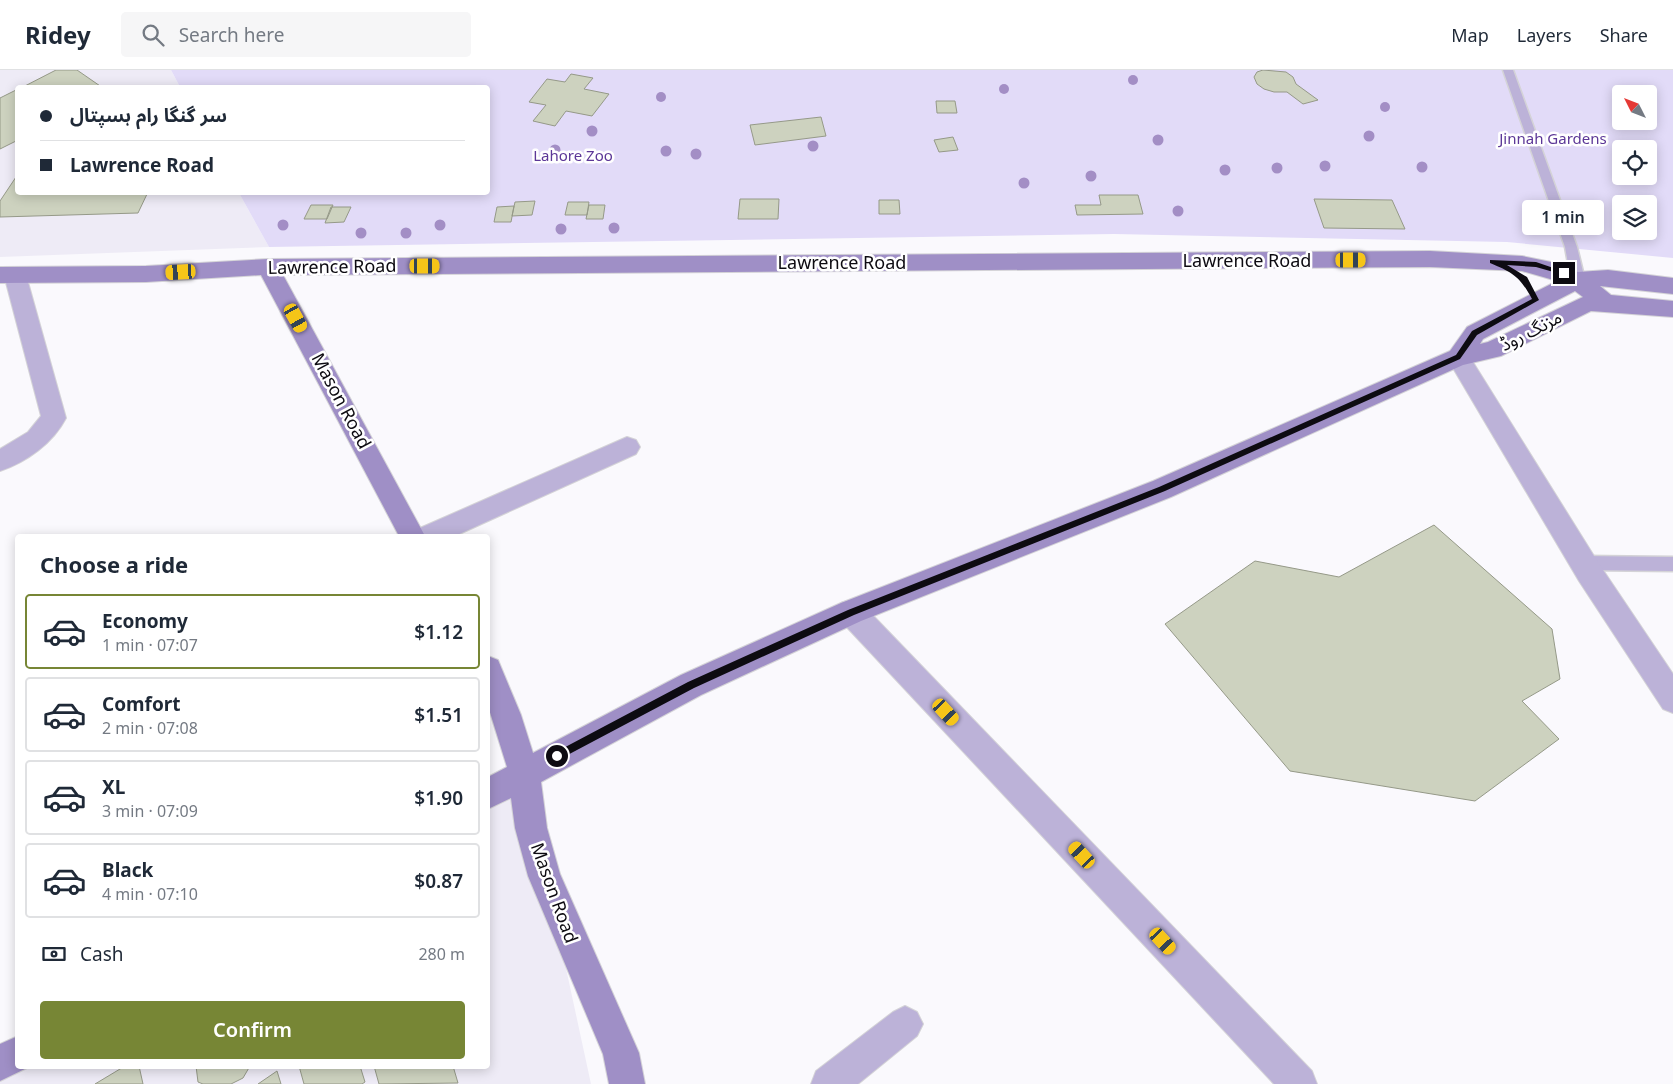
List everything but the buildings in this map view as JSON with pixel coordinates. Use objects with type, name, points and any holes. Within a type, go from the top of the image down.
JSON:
[{"type":"main road","name":"Lawrence Road","points":[[7,275],[146,274],[268,268],[1420,259],[1536,264],[1564,273],[1578,280],[1603,302]]},
{"type":"main road","points":[[1492,262],[1507,267],[1524,279],[1536,300]]},
{"type":"main road","name":"Mason Road","points":[[268,268],[411,534]]},
{"type":"main road","points":[[1578,280],[1608,278],[1673,286]]},
{"type":"main road","name":"مزنگ روڈ","points":[[1458,357],[1475,333],[1578,280]]},
{"type":"main road","points":[[1603,302],[1673,309]]},
{"type":"main road","name":"مزنگ روڈ","points":[[490,793],[691,685],[851,612],[1162,489],[1458,357],[1493,350],[1585,304],[1603,302]]},
{"type":"main road","name":"Mason Road","points":[[490,674],[506,715],[524,774],[530,828],[544,876],[621,1054],[627,1084]]},
{"type":"main road","points":[[0,1063],[15,1056]]},
{"type":"street","points":[[0,461],[36,438],[54,418],[7,275]]},
{"type":"street","points":[[1458,357],[1638,649],[1673,699]]},
{"type":"street","points":[[433,534],[627,447]]},
{"type":"street","points":[[851,612],[1299,1084]]},
{"type":"street","points":[[829,1084],[905,1024]]},
{"type":"lane","points":[[1508,70],[1571,248],[1578,280]]},
{"type":"lane","points":[[1584,563],[1673,564]]},
{"type":"shaded area","points":[[0,70],[171,70],[179,85],[15,85],[15,195],[240,195],[269,247],[0,257]]},
{"type":"shaded area","points":[[524,774],[591,1084],[0,1084],[0,1063],[15,1066],[15,1069],[490,1069],[490,793]]},
{"type":"green space","name":"Lahore Zoo","points":[[171,70],[1673,70],[1673,258],[1507,242],[1114,234],[269,247],[240,195],[490,195],[490,85],[179,85]]},
{"type":"route","points":[[557,756],[691,685],[851,612],[1162,489],[1458,357],[1475,333],[1536,300],[1529,286],[1518,273],[1492,262],[1536,264],[1564,273]]},
{"type":"park label","name":"Jinnah Gardens","points":[[1553,139]]}]
